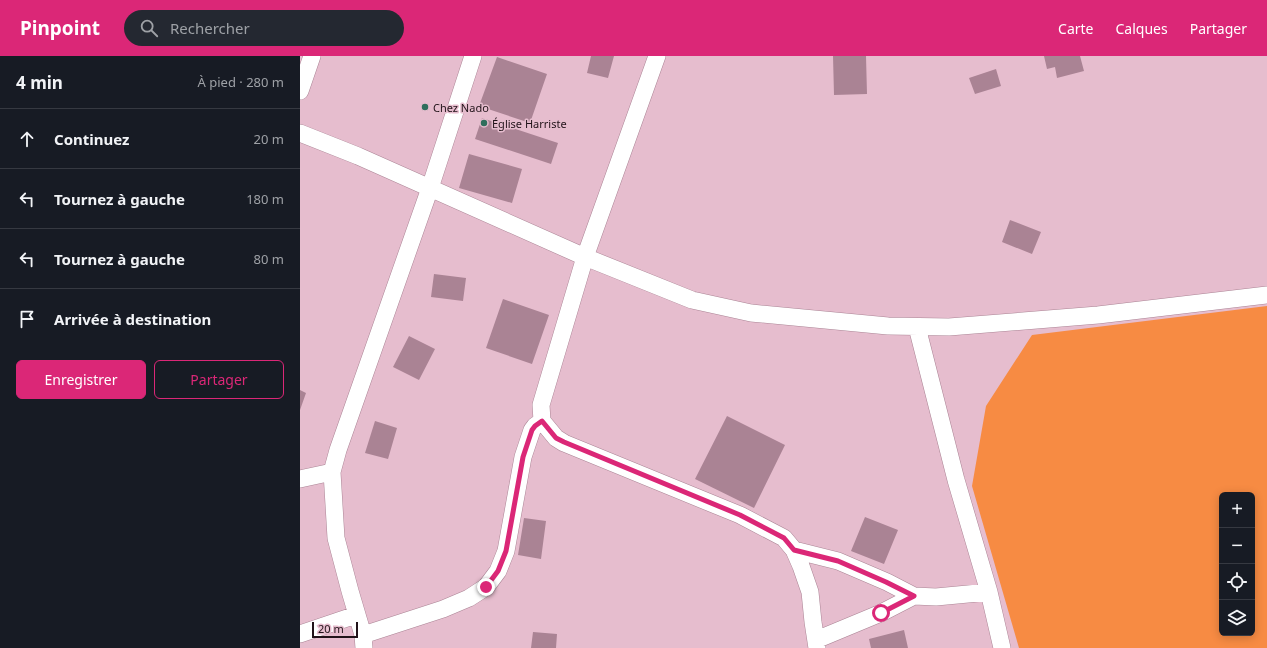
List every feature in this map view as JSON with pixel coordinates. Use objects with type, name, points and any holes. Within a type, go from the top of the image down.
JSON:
[{"type":"street","points":[[300,91],[312,56]]},
{"type":"street","points":[[473,56],[430,188],[338,450],[332,472],[336,538],[364,642],[469,598],[486,587],[498,571],[506,551],[523,457],[532,430],[542,421]]},
{"type":"street","points":[[656,56],[585,257],[541,405],[542,421],[556,438],[564,442],[740,515],[784,538],[794,550],[810,592],[816,644],[914,596]]},
{"type":"street","points":[[300,133],[358,156],[585,257],[692,300],[751,313],[881,326],[949,327],[1098,315],[1267,295]]},
{"type":"street","points":[[917,326],[956,480],[989,592],[1002,648]]},
{"type":"street","points":[[300,479],[332,472]]},
{"type":"street","points":[[794,550],[838,561],[914,596],[936,598],[989,592]]},
{"type":"street","points":[[300,634],[356,615]]},
{"type":"shaded area","points":[[1267,306],[1267,648],[1019,648],[972,486],[986,406],[1032,335]]},
{"type":"building","points":[[591,56],[614,56],[608,78],[587,73]]},
{"type":"building","points":[[833,56],[866,56],[867,94],[834,95]]},
{"type":"building","points":[[1044,56],[1080,56],[1084,71],[1057,78],[1055,67],[1047,69]]},
{"type":"building","points":[[497,57],[547,74],[530,123],[479,106]]},
{"type":"building","points":[[996,69],[1001,86],[975,94],[969,78]]},
{"type":"building","points":[[482,118],[558,143],[551,164],[475,139]]},
{"type":"building","points":[[469,154],[522,169],[512,203],[459,188]]},
{"type":"building","points":[[1010,220],[1041,232],[1032,254],[1002,242]]},
{"type":"building","points":[[434,274],[466,278],[463,301],[431,297]]},
{"type":"building","points":[[503,299],[549,315],[532,364],[486,348]]},
{"type":"building","points":[[409,336],[435,349],[419,380],[393,367]]},
{"type":"building","points":[[300,390],[306,393],[300,410]]},
{"type":"building","points":[[727,416],[785,445],[754,508],[695,479]]},
{"type":"building","points":[[375,421],[397,428],[388,459],[365,453]]},
{"type":"building","points":[[865,517],[898,530],[884,564],[851,551]]},
{"type":"building","points":[[524,518],[546,521],[541,559],[518,555]]},
{"type":"building","points":[[904,630],[908,648],[871,648],[869,639]]},
{"type":"building","points":[[533,632],[557,634],[556,648],[531,648]]},
{"type":"place","name":"Chez Nado","points":[[425,107]]},
{"type":"place","name":"Église Harriste","points":[[484,123]]},
{"type":"route","points":[[486,587],[498,571],[506,551],[523,457],[532,430],[542,421],[549,432],[564,442],[740,515],[784,538],[794,550],[838,561],[914,596],[881,613]]}]
